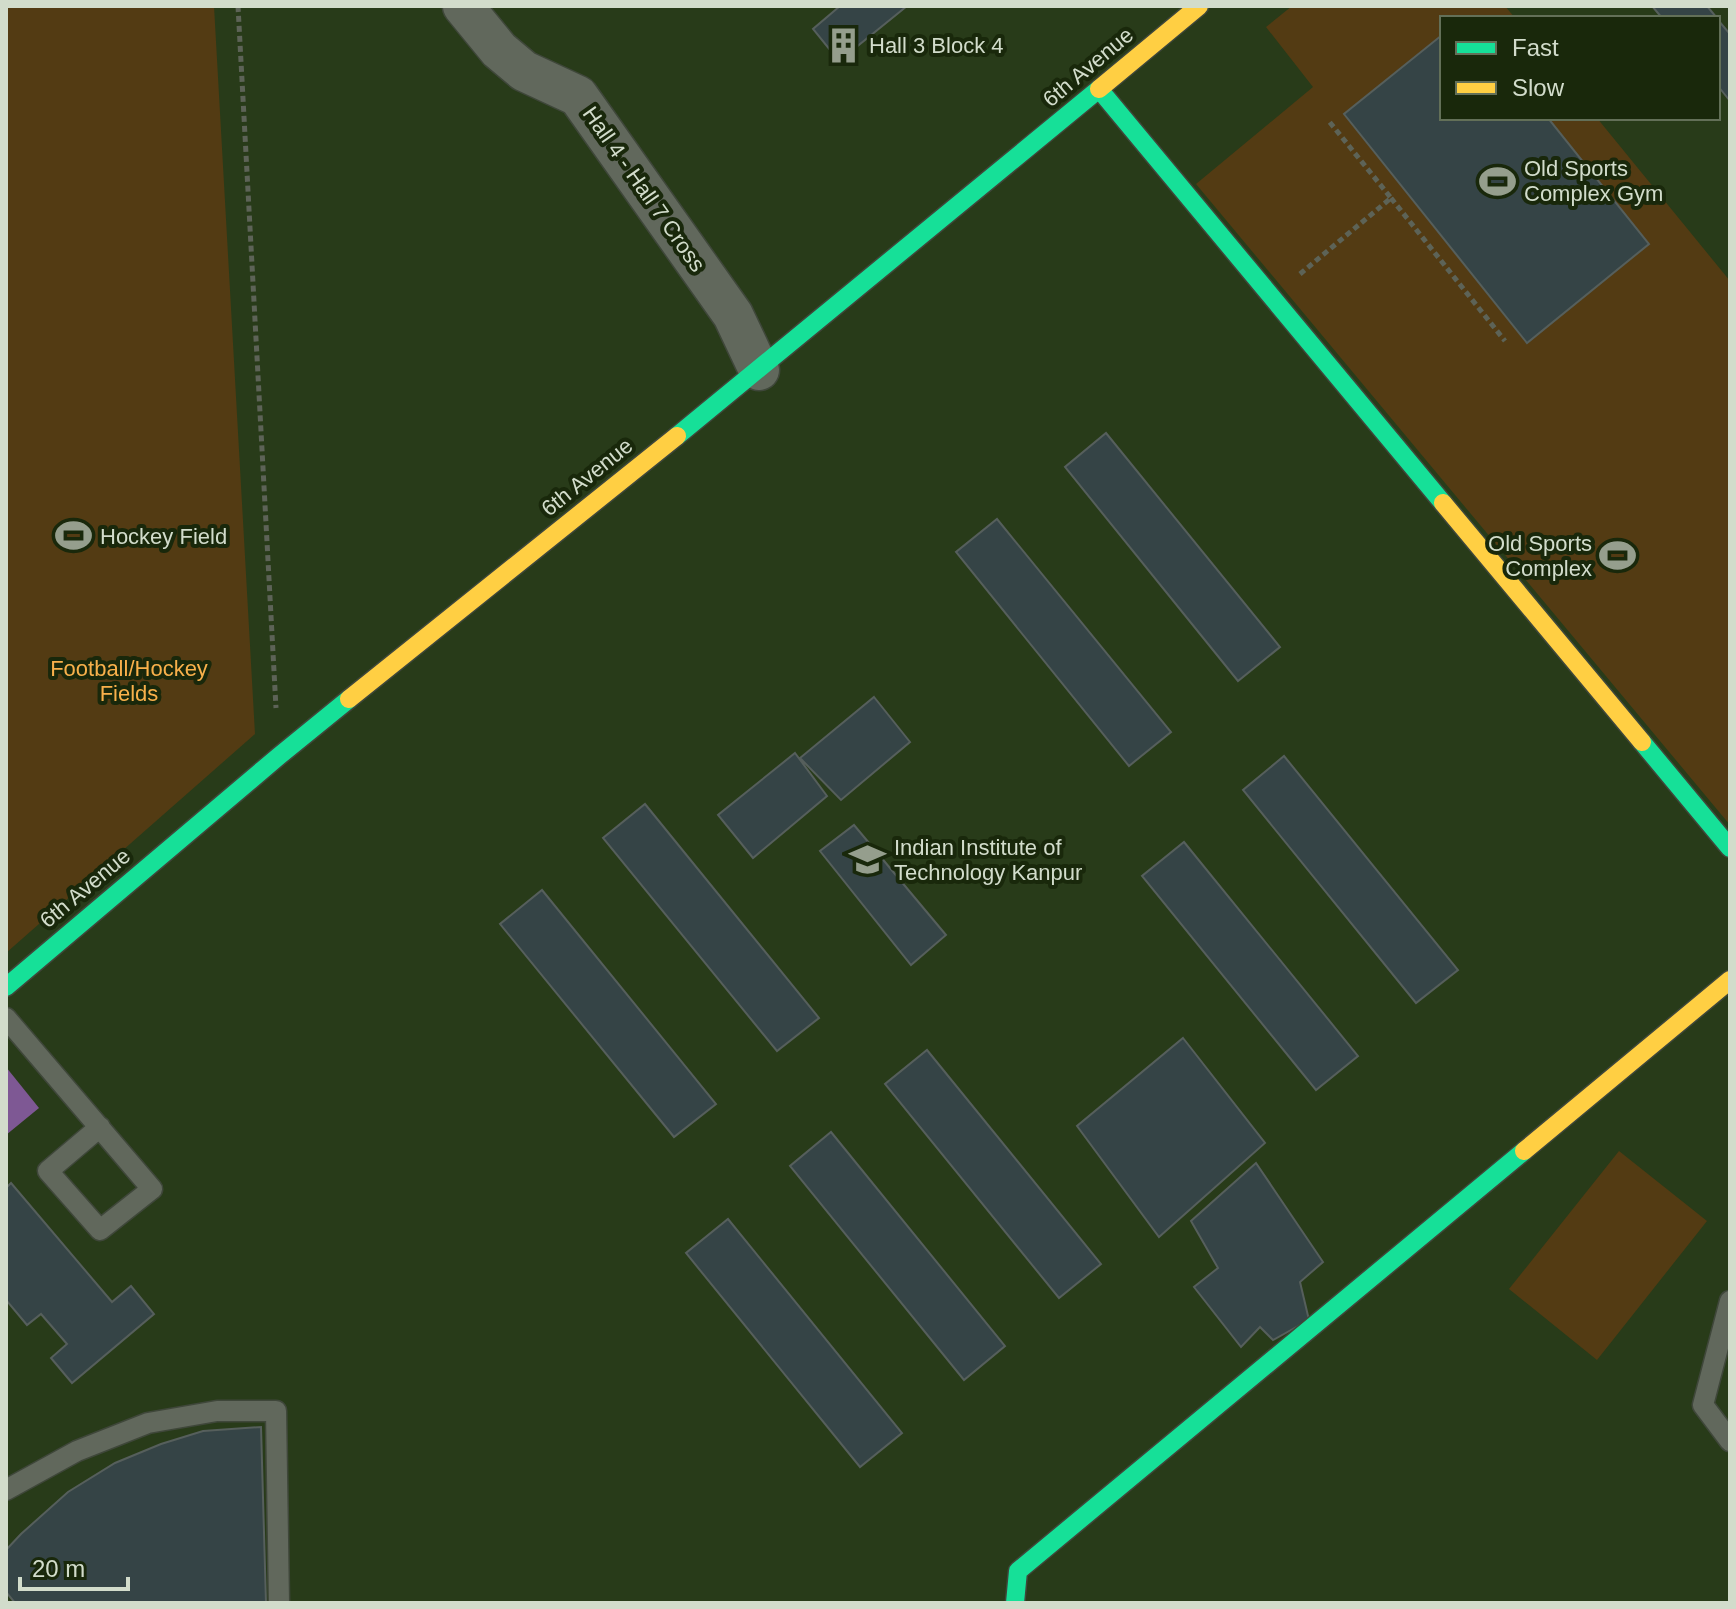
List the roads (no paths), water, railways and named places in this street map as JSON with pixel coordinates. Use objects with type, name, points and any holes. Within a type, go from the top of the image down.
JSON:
[{"type":"street","name":"Hall 4 - Hall 7 Cross","points":[[463,6],[499,50],[524,71],[578,96],[733,315],[759,370]]},
{"type":"street","name":"6th Avenue","points":[[6,987],[279,756],[759,370],[1199,6]]},
{"type":"street","points":[[1099,89],[1730,848]]},
{"type":"street","points":[[1015,1603],[1018,1571],[1730,980]]},
{"type":"lane","points":[[6,1018],[100,1127],[152,1189],[100,1230],[48,1171],[100,1127]]},
{"type":"lane","points":[[1730,1301],[1703,1405],[1730,1441]]},
{"type":"lane","points":[[6,1490],[77,1451],[148,1423],[217,1411],[276,1411],[279,1603]]},
{"type":"place","name":"Hall 3 Block 4","points":[[843,45]]},
{"type":"place","name":"Old Sports Complex Gym","points":[[1498,181]]},
{"type":"place","name":"Hockey Field","points":[[74,536]]},
{"type":"place","name":"Old Sports Complex","points":[[1618,556]]},
{"type":"place","name":"Indian Institute of Technology Kanpur","points":[[868,860]]},
{"type":"park label","name":"Football/Hockey Fields","points":[[129,680]]}]
